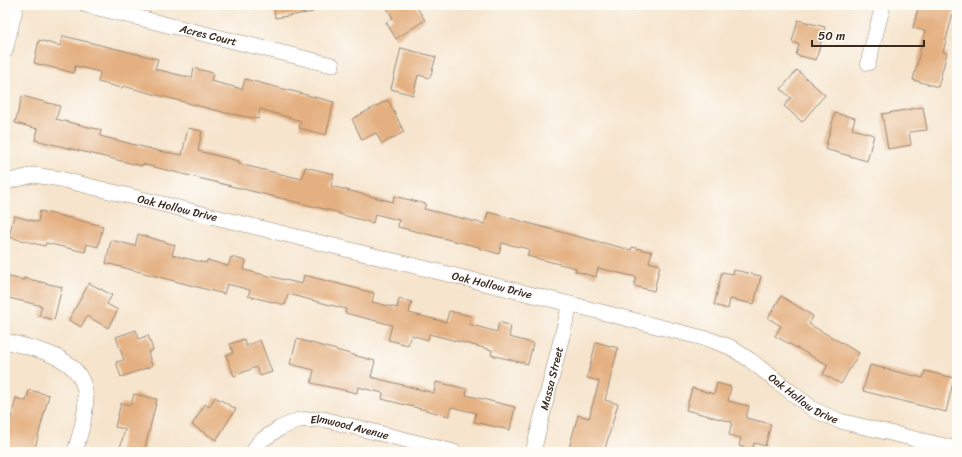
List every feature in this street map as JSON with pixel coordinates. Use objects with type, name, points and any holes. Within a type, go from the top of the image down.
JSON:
[{"type":"street","points":[[5,51],[16,5]]},
{"type":"street","name":"Acres Court","points":[[86,5],[332,65]]},
{"type":"street","points":[[868,63],[883,5]]},
{"type":"street","name":"Oak Hollow Drive","points":[[5,180],[34,175],[60,179],[711,340],[730,347],[750,360],[793,396],[814,410],[840,420],[957,449]]},
{"type":"street","name":"Massa Street","points":[[533,452],[570,304]]},
{"type":"street","points":[[5,342],[45,352],[68,362],[81,378],[86,392],[84,417],[75,452]]},
{"type":"street","name":"Elmwood Avenue","points":[[253,452],[259,442],[280,428],[299,420],[323,419],[454,452]]},
{"type":"building","points":[[274,5],[312,5],[313,12],[275,18]]},
{"type":"building","points":[[385,5],[415,5],[425,20],[396,39],[386,22],[393,18]]},
{"type":"building","points":[[919,5],[955,5],[943,52],[947,53],[938,87],[913,80],[925,31],[913,28]]},
{"type":"building","points":[[798,20],[825,27],[816,60],[796,55],[799,44],[792,42]]},
{"type":"building","points":[[63,36],[158,59],[155,69],[192,78],[194,68],[213,73],[211,81],[242,89],[245,79],[334,102],[326,135],[299,128],[301,121],[260,109],[258,119],[226,113],[123,86],[122,88],[98,82],[100,72],[75,66],[74,73],[34,63],[39,40],[60,46]]},
{"type":"building","points":[[401,48],[436,57],[430,78],[418,75],[413,95],[391,89]]},
{"type":"building","points":[[797,70],[825,95],[802,122],[784,106],[791,98],[781,89]]},
{"type":"building","points":[[22,96],[60,106],[56,119],[101,130],[100,136],[159,151],[182,155],[188,128],[202,131],[198,151],[239,161],[239,164],[302,179],[305,167],[334,174],[331,186],[393,202],[394,196],[426,204],[424,209],[485,224],[488,212],[631,250],[632,247],[652,252],[649,262],[660,265],[654,291],[634,286],[636,277],[598,268],[596,277],[575,271],[576,268],[527,256],[529,249],[502,243],[499,254],[479,247],[398,227],[399,220],[375,214],[373,223],[339,214],[340,213],[142,164],[142,166],[35,140],[38,129],[15,123]]},
{"type":"building","points":[[388,100],[404,132],[382,144],[376,133],[362,140],[352,119]]},
{"type":"building","points":[[923,107],[927,130],[909,132],[911,145],[888,149],[882,114]]},
{"type":"building","points":[[835,113],[855,118],[852,129],[874,135],[867,161],[825,149]]},
{"type":"building","points":[[40,211],[103,226],[98,247],[87,244],[85,252],[46,243],[45,246],[9,237],[14,216],[38,222]]},
{"type":"building","points":[[138,234],[175,245],[172,255],[206,263],[207,260],[228,266],[231,257],[246,261],[244,270],[302,284],[304,275],[374,293],[372,302],[397,308],[399,299],[412,302],[409,313],[446,322],[449,311],[471,316],[469,324],[497,332],[499,322],[511,326],[509,337],[533,343],[528,364],[491,355],[492,350],[429,334],[428,340],[411,335],[408,345],[388,340],[392,325],[345,313],[346,309],[288,294],[285,305],[248,296],[250,290],[227,284],[224,294],[106,263],[111,240],[135,246]]},
{"type":"building","points":[[734,270],[761,276],[754,304],[730,299],[728,309],[714,305],[722,272],[733,274]]},
{"type":"building","points":[[5,276],[24,280],[24,278],[62,287],[54,320],[39,316],[42,306],[5,297]]},
{"type":"building","points":[[89,283],[112,295],[107,304],[118,310],[108,328],[87,316],[81,327],[69,320]]},
{"type":"building","points":[[781,296],[813,316],[809,324],[859,353],[841,384],[823,374],[828,365],[775,336],[781,326],[768,318]]},
{"type":"building","points":[[136,330],[139,339],[148,335],[153,350],[148,352],[152,366],[121,377],[116,362],[124,360],[116,337]]},
{"type":"building","points":[[244,339],[246,346],[260,340],[272,372],[260,376],[256,367],[234,376],[226,355],[233,353],[230,344]]},
{"type":"building","points":[[297,339],[375,361],[371,377],[434,393],[436,382],[467,389],[466,395],[515,407],[510,430],[474,422],[476,413],[451,407],[449,416],[382,399],[383,393],[358,387],[357,393],[311,383],[314,370],[290,364]]},
{"type":"building","points":[[596,342],[618,348],[605,400],[618,404],[604,452],[568,452],[578,415],[589,418],[599,381],[587,378]]},
{"type":"building","points":[[870,365],[923,378],[925,371],[954,378],[946,412],[863,391]]},
{"type":"building","points":[[717,383],[731,387],[728,401],[749,406],[746,418],[771,424],[765,446],[754,443],[752,450],[739,446],[741,438],[729,435],[732,422],[686,410],[692,388],[714,394]]},
{"type":"building","points":[[29,390],[49,395],[34,452],[5,452],[5,442],[16,398],[26,401]]},
{"type":"building","points":[[134,394],[157,399],[144,452],[119,452],[125,429],[115,427],[121,403],[131,405]]},
{"type":"building","points":[[215,397],[236,409],[216,440],[192,425],[205,404],[209,407]]}]
